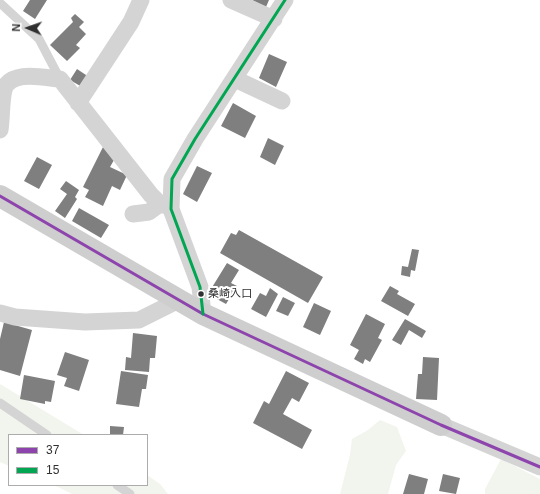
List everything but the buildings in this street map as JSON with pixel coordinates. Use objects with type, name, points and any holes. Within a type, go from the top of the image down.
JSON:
[{"type":"street","points":[[78,102],[131,22],[140,0]]},
{"type":"street","points":[[231,0],[274,19]]},
{"type":"street","points":[[165,205],[172,179],[195,139],[235,80],[285,0]]},
{"type":"street","points":[[0,130],[4,88],[10,81],[24,75],[60,79],[165,205],[200,287],[203,314]]},
{"type":"street","points":[[235,80],[282,101]]},
{"type":"street","points":[[0,196],[203,314],[441,425],[540,467]]},
{"type":"street","points":[[133,214],[149,212],[165,205]]},
{"type":"street","points":[[0,313],[14,316],[84,322],[139,320],[179,300]]},
{"type":"lane","points":[[0,3],[39,39],[60,79]]},
{"type":"lane","points":[[0,403],[46,434]]},
{"type":"lane","points":[[118,486],[130,494]]},
{"type":"shaded area","points":[[0,384],[82,434],[8,434],[8,466],[0,462]]},
{"type":"shaded area","points":[[380,420],[397,427],[406,451],[396,465],[388,494],[340,494],[350,455],[352,439],[368,430]]},
{"type":"shaded area","points":[[501,459],[540,479],[540,494],[485,494],[485,489]]},
{"type":"shaded area","points":[[148,476],[160,484],[168,494],[72,494],[56,486],[148,486]]},
{"type":"transit line","name":"15","points":[[203,314],[200,287],[171,209],[172,179],[195,139],[285,0]]},
{"type":"transit line","name":"37","points":[[0,196],[203,314],[441,425],[540,467]]},
{"type":"place","name":"桑崎入口","points":[[201,294]]}]
